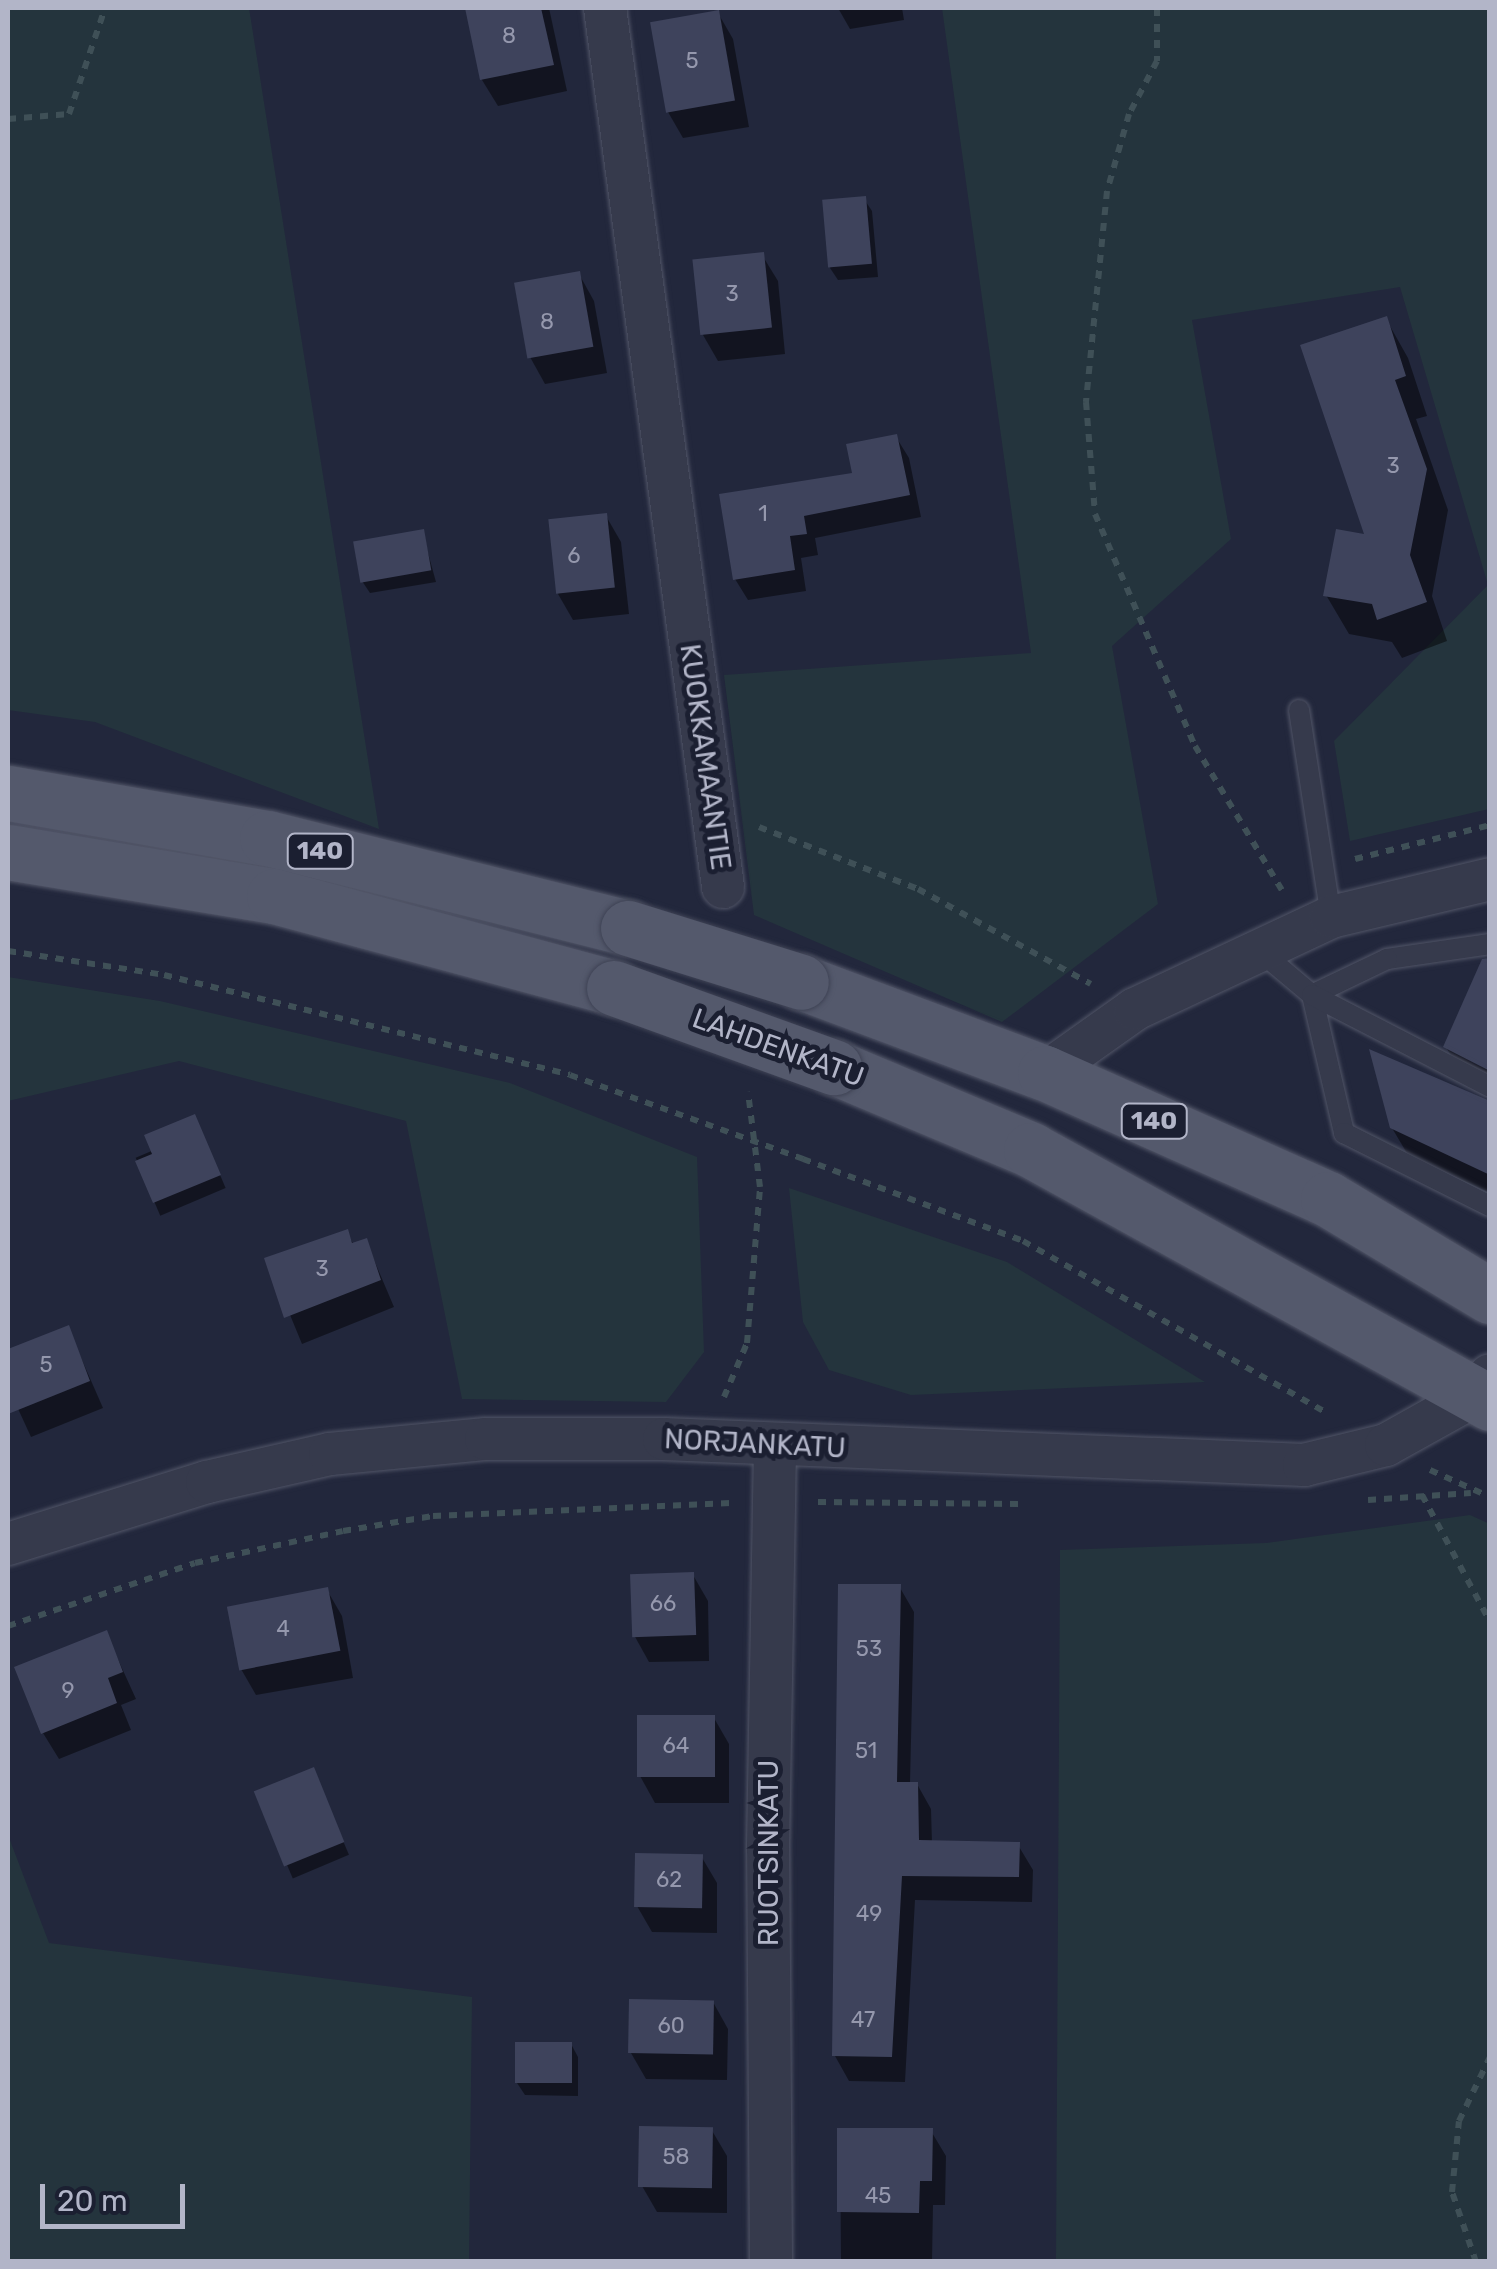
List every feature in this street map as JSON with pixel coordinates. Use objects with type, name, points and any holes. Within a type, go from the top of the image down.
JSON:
[{"type":"main road","name":"140","points":[[8,792],[267,838],[628,928],[801,982],[1045,1073],[1328,1199],[1490,1296]]},
{"type":"main road","name":"LAHDENKATU","points":[[8,852],[274,896],[465,942],[614,988],[834,1067],[1031,1150],[1485,1391]]},
{"type":"street","name":"KUOKKAMAANTIE","points":[[605,8],[723,887]]},
{"type":"street","points":[[1045,1073],[1136,1009],[1319,923],[1490,879]]},
{"type":"street","name":"NORJANKATU","points":[[8,1544],[207,1482],[330,1454],[486,1439],[775,1445],[1304,1465],[1386,1445],[1485,1391]]},
{"type":"street","name":"RUOTSINKATU","points":[[771,2262],[768,1848],[775,1445]]},
{"type":"lane","points":[[1299,710],[1324,868],[1319,923]]},
{"type":"lane","points":[[1312,996],[1387,959],[1490,944]]},
{"type":"lane","points":[[1261,952],[1312,996],[1490,1086]]},
{"type":"lane","points":[[1312,996],[1344,1133],[1490,1206]]},
{"type":"path","points":[[8,119],[69,114],[105,8]]},
{"type":"path","points":[[1158,8],[1157,61],[1129,114],[1107,190],[1086,402],[1095,514],[1195,746],[1319,923]]},
{"type":"path","points":[[712,809],[918,889],[1136,1009]]},
{"type":"path","points":[[1324,868],[1490,825]]},
{"type":"path","points":[[8,951],[164,975],[570,1075],[804,1159],[1023,1240],[1386,1445],[1490,1497]]},
{"type":"path","points":[[722,1503],[724,1384],[748,1343],[760,1187],[746,1074]]},
{"type":"path","points":[[1422,1495],[1490,1622]]},
{"type":"path","points":[[1476,2262],[1452,2192],[1459,2121],[1490,2057]]},
{"type":"shaded area","points":[[8,8],[249,8],[379,829],[95,722],[8,710]]},
{"type":"shaded area","points":[[942,8],[1489,8],[1489,809],[1350,841],[1334,741],[1488,585],[1400,287],[1192,320],[1231,539],[1112,646],[1158,904],[1002,1022],[754,915],[724,675],[1031,653]]},
{"type":"shaded area","points":[[8,977],[160,1001],[510,1083],[697,1157],[704,1352],[666,1402],[462,1399],[406,1121],[179,1061],[8,1101]]},
{"type":"shaded area","points":[[789,1188],[1007,1262],[1205,1382],[911,1395],[829,1370],[803,1322]]},
{"type":"shaded area","points":[[1470,1515],[1490,1524],[1489,2261],[1056,2261],[1060,1550],[1266,1543]]},
{"type":"shaded area","points":[[8,1835],[49,1943],[472,1997],[469,2261],[8,2261]]},
{"type":"building","points":[[465,8],[541,8],[554,65],[480,80]]},
{"type":"building","points":[[719,10],[735,101],[666,113],[650,22]]},
{"type":"building","points":[[866,196],[872,264],[828,268],[822,200]]},
{"type":"building","points":[[764,252],[772,328],[700,335],[692,260]]},
{"type":"building","points":[[580,271],[593,347],[527,358],[514,283]]},
{"type":"building","points":[[1387,316],[1406,376],[1395,380],[1427,469],[1410,555],[1427,602],[1377,620],[1372,604],[1323,596],[1336,529],[1364,534],[1300,345]]},
{"type":"building","points":[[897,434],[910,495],[804,516],[807,534],[790,536],[795,570],[733,580],[719,494],[852,473],[846,444]]},
{"type":"building","points":[[607,513],[615,588],[556,594],[548,519]]},
{"type":"building","points":[[424,529],[431,570],[360,583],[353,542]]},
{"type":"building","points":[[1490,958],[1490,1071],[1443,1047],[1482,959]]},
{"type":"building","points":[[1369,1049],[1490,1101],[1490,1175],[1390,1128]]},
{"type":"building","points":[[195,1114],[221,1175],[153,1203],[135,1161],[152,1154],[144,1135]]},
{"type":"building","points":[[348,1229],[352,1243],[367,1238],[381,1280],[284,1318],[264,1258]]},
{"type":"building","points":[[69,1325],[90,1381],[8,1414],[8,1349]]},
{"type":"building","points":[[694,1572],[696,1635],[632,1637],[630,1574]]},
{"type":"building","points":[[838,1584],[901,1584],[897,1782],[918,1782],[919,1840],[1020,1842],[1019,1877],[902,1876],[892,2057],[832,2056]]},
{"type":"building","points":[[328,1587],[340,1651],[239,1670],[227,1607]]},
{"type":"building","points":[[107,1630],[123,1672],[108,1678],[117,1703],[41,1734],[14,1667]]},
{"type":"building","points":[[637,1715],[715,1715],[715,1777],[637,1777]]},
{"type":"building","points":[[314,1767],[344,1842],[284,1866],[254,1791]]},
{"type":"building","points":[[635,1853],[703,1854],[702,1908],[634,1907]]},
{"type":"building","points":[[629,1999],[714,2000],[713,2054],[628,2053]]},
{"type":"building","points":[[515,2042],[572,2042],[572,2083],[515,2083]]},
{"type":"building","points":[[639,2126],[713,2127],[712,2188],[638,2187]]},
{"type":"building","points":[[837,2128],[933,2128],[932,2181],[920,2181],[919,2213],[837,2212]]}]
